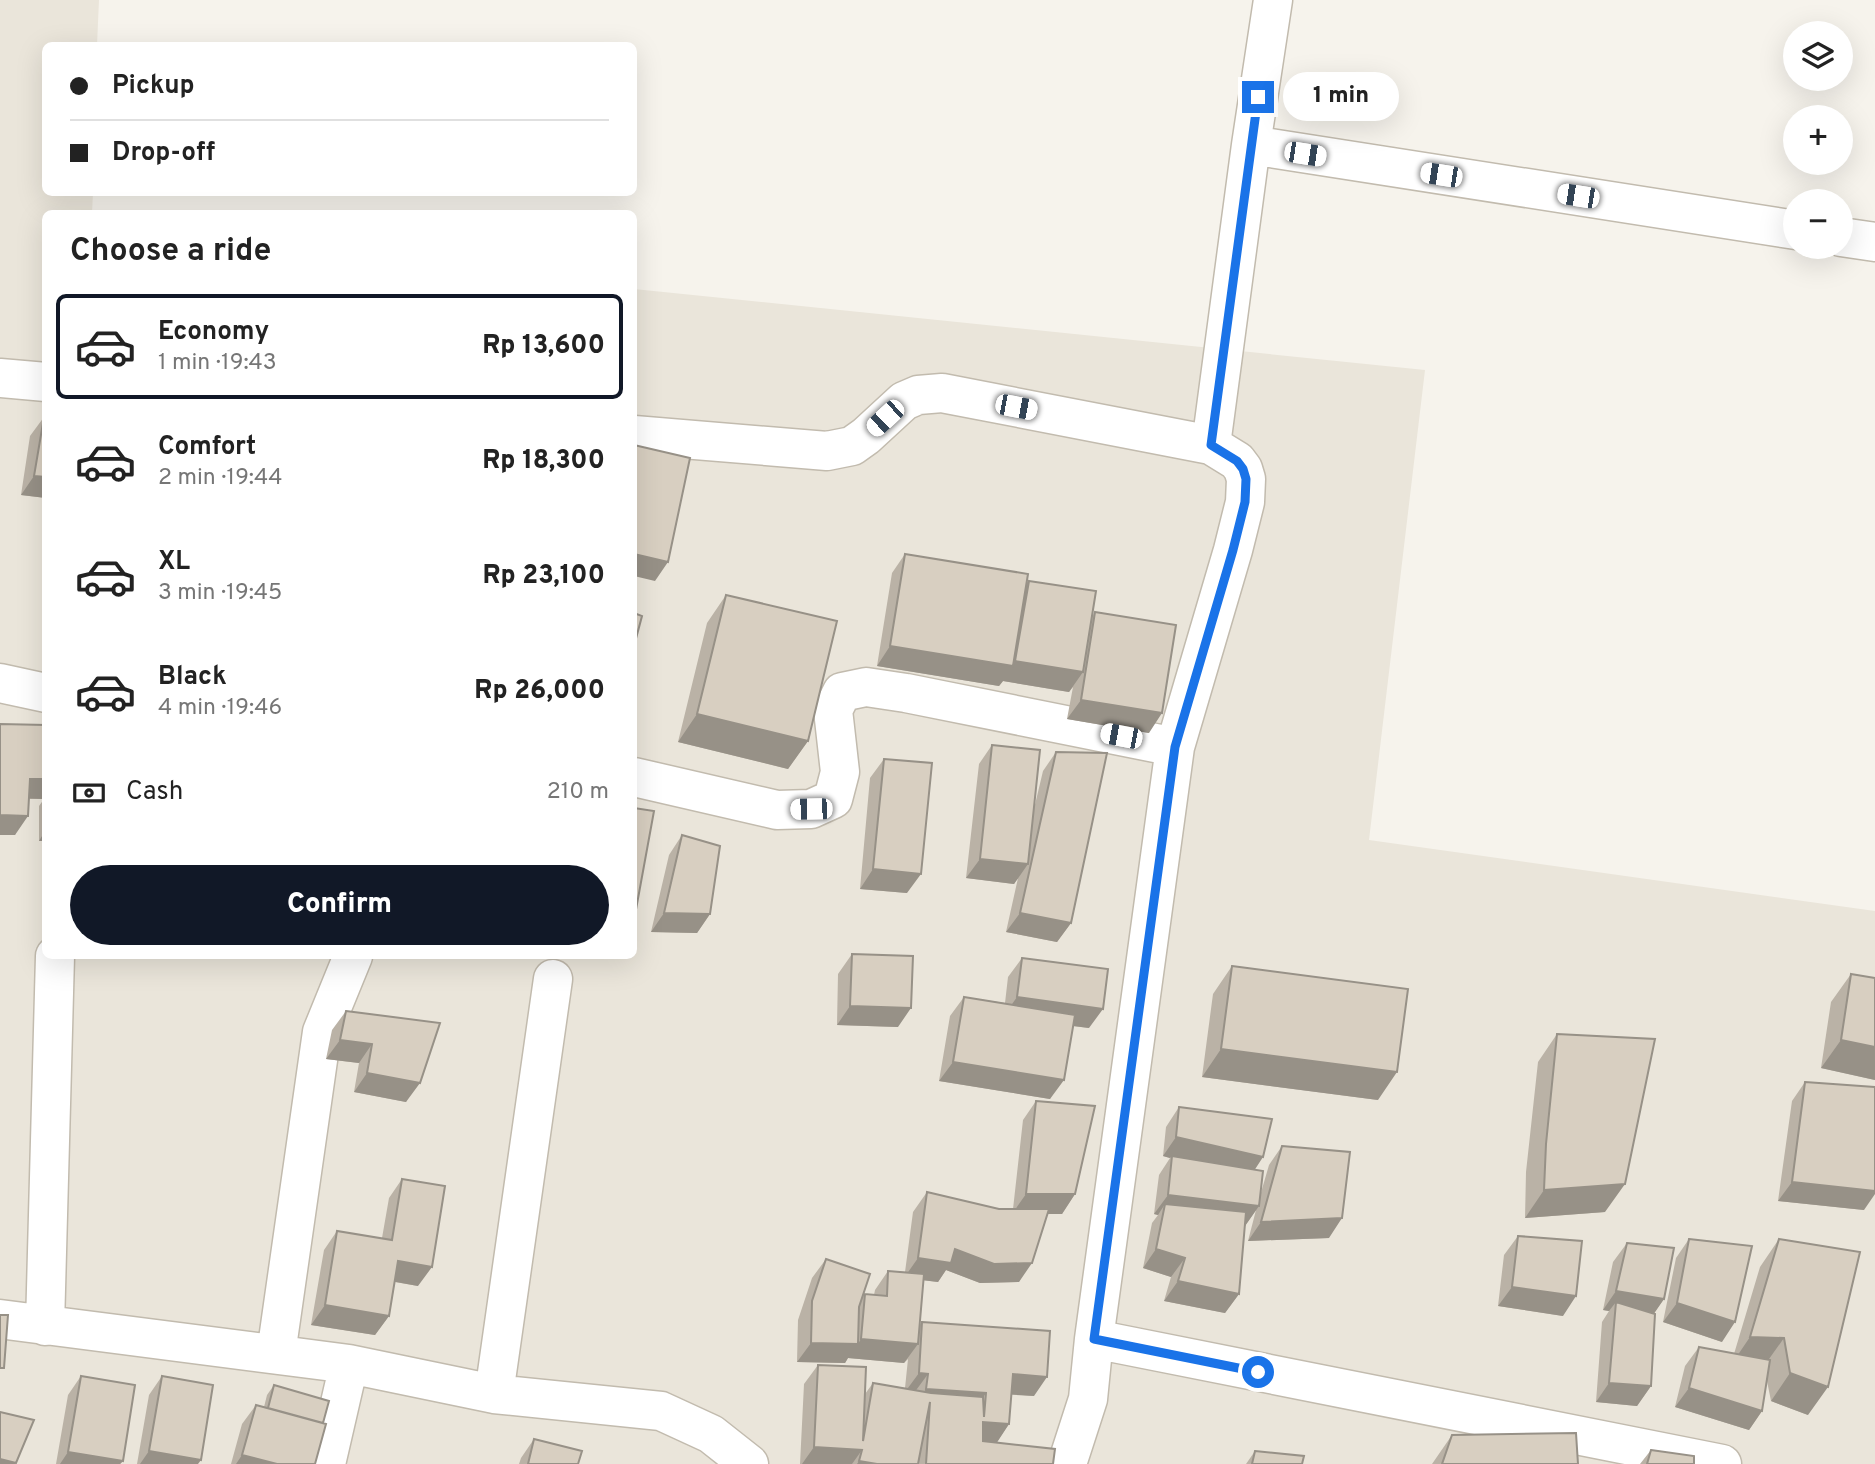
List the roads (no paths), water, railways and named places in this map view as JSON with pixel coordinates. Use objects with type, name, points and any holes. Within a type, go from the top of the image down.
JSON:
[{"type":"street","points":[[1211,445],[1273,0]]},
{"type":"street","points":[[1251,145],[1783,228]]},
{"type":"street","points":[[1853,239],[1875,242]]},
{"type":"street","points":[[0,378],[42,382]]},
{"type":"street","points":[[637,435],[827,451],[852,446],[904,401],[918,395],[942,393],[1211,445],[1237,461],[1243,469],[1246,479],[1245,502],[1175,747],[1088,1399],[1067,1464]]},
{"type":"street","points":[[0,683],[42,693]]},
{"type":"street","points":[[637,778],[777,810],[811,809],[833,799],[840,772],[833,710],[842,692],[866,687],[1175,747]]},
{"type":"street","points":[[45,1326],[55,959]]},
{"type":"street","points":[[276,1354],[322,1032],[352,959]]},
{"type":"street","points":[[494,1394],[553,979]]},
{"type":"street","points":[[0,1320],[349,1364],[494,1394],[661,1411],[711,1434],[749,1464]]},
{"type":"street","points":[[1094,1339],[1723,1464]]},
{"type":"street","points":[[326,1464],[349,1364]]}]
